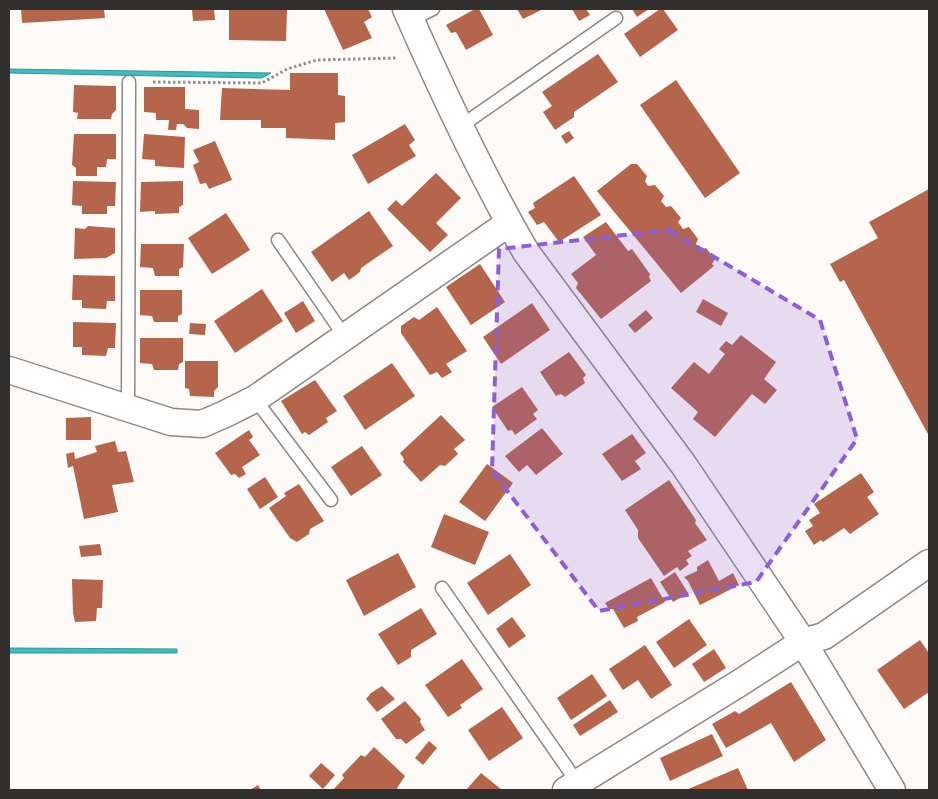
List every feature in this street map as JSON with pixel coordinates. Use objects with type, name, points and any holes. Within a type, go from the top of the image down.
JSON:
[{"type":"street","points":[[417,12],[427,57],[526,252],[683,464],[803,642],[892,790]]},
{"type":"street","points":[[9,370],[171,422],[202,424],[255,399],[510,223]]},
{"type":"street","points":[[571,786],[803,642],[824,636],[929,563]]},
{"type":"lane","points":[[461,126],[616,18]]},
{"type":"lane","points":[[128,409],[130,82]]},
{"type":"lane","points":[[278,240],[345,337]]},
{"type":"lane","points":[[255,399],[331,500]]},
{"type":"lane","points":[[442,588],[571,786]]},
{"type":"path","points":[[130,82],[262,83],[287,69],[317,60],[427,57]]},
{"type":"highlighted area","points":[[669,230],[820,320],[857,439],[756,582],[599,611],[492,471],[499,249]]},
{"type":"water","points":[[9,69],[271,73],[262,78],[9,73]]},
{"type":"water","points":[[9,648],[177,649],[177,653],[9,653]]},
{"type":"building","points":[[21,9],[104,9],[105,18],[22,23]]},
{"type":"building","points":[[192,9],[214,9],[215,20],[193,21]]},
{"type":"building","points":[[229,9],[287,9],[286,41],[229,40]]},
{"type":"building","points":[[324,9],[368,9],[372,17],[364,22],[372,38],[343,50]]},
{"type":"building","points":[[475,9],[479,9],[493,35],[466,50],[456,32],[451,33],[446,25]]},
{"type":"building","points":[[517,9],[543,9],[523,19]]},
{"type":"building","points":[[572,9],[586,9],[590,15],[579,21]]},
{"type":"building","points":[[632,9],[649,9],[637,17]]},
{"type":"building","points":[[660,9],[663,9],[678,30],[640,57],[624,34]]},
{"type":"building","points":[[598,54],[618,82],[574,112],[574,117],[555,130],[543,112],[552,106],[542,92]]},
{"type":"building","points":[[290,73],[338,73],[338,95],[345,96],[345,122],[335,123],[335,140],[286,138],[286,128],[261,128],[261,120],[220,120],[222,88],[290,90]]},
{"type":"building","points":[[676,80],[740,173],[705,198],[640,105]]},
{"type":"building","points":[[74,85],[116,86],[116,110],[112,114],[111,119],[77,119],[78,113],[73,112]]},
{"type":"building","points":[[144,87],[185,87],[185,109],[199,110],[199,129],[187,128],[183,124],[177,124],[176,130],[168,130],[169,120],[156,120],[156,113],[144,112]]},
{"type":"building","points":[[405,124],[415,140],[409,145],[416,156],[368,184],[352,155]]},
{"type":"building","points":[[569,131],[574,138],[566,144],[561,136]]},
{"type":"building","points":[[74,134],[116,134],[116,159],[107,159],[106,167],[97,167],[97,176],[76,176],[76,168],[72,165]]},
{"type":"building","points":[[144,134],[185,137],[184,168],[155,166],[155,160],[142,159]]},
{"type":"building","points":[[215,141],[232,180],[209,189],[206,183],[200,184],[193,165],[199,162],[193,150]]},
{"type":"building","points":[[631,164],[637,164],[647,176],[645,181],[648,186],[655,185],[664,196],[661,201],[666,207],[671,206],[681,218],[678,222],[683,229],[689,227],[698,239],[696,244],[700,250],[706,248],[715,259],[712,264],[714,266],[681,293],[597,191]]},
{"type":"building","points":[[436,173],[461,198],[436,223],[448,235],[430,252],[387,209],[396,200],[402,206]]},
{"type":"building","points":[[574,176],[601,215],[559,242],[544,222],[537,225],[528,212],[535,208],[533,203]]},
{"type":"building","points":[[73,181],[116,182],[115,206],[107,206],[107,214],[82,214],[82,206],[72,205]]},
{"type":"building","points":[[183,181],[183,205],[179,207],[179,213],[155,214],[155,211],[140,212],[141,182]]},
{"type":"building","points":[[929,189],[929,436],[844,280],[840,282],[830,264],[878,238],[869,222]]},
{"type":"building","points":[[369,211],[393,246],[361,268],[360,272],[349,280],[344,273],[332,282],[311,252]]},
{"type":"building","points":[[226,213],[250,250],[212,274],[188,238]]},
{"type":"building","points":[[606,222],[628,251],[632,249],[650,274],[651,281],[601,319],[576,288],[578,283],[571,274],[596,255],[583,237]]},
{"type":"building","points":[[88,226],[115,228],[115,253],[106,258],[74,259],[75,228],[85,229]]},
{"type":"building","points":[[141,244],[184,244],[183,267],[179,269],[179,276],[155,276],[153,268],[140,267]]},
{"type":"building","points":[[480,264],[505,302],[471,325],[446,287]]},
{"type":"building","points":[[73,275],[115,276],[115,301],[107,301],[106,309],[82,308],[82,300],[72,300]]},
{"type":"building","points":[[262,289],[283,321],[235,353],[214,321]]},
{"type":"building","points":[[140,290],[182,290],[182,314],[178,316],[178,322],[154,322],[152,316],[140,315]]},
{"type":"building","points":[[703,299],[728,313],[721,326],[696,312]]},
{"type":"building","points":[[303,301],[315,321],[296,333],[284,313]]},
{"type":"building","points":[[532,303],[550,330],[501,364],[483,337]]},
{"type":"building","points":[[437,307],[467,351],[446,364],[452,372],[442,378],[437,372],[430,375],[401,333],[401,326],[414,317],[419,320]]},
{"type":"building","points":[[646,310],[653,318],[635,333],[628,325]]},
{"type":"building","points":[[73,322],[116,323],[115,348],[108,348],[106,356],[82,355],[82,347],[73,347]]},
{"type":"building","points":[[190,323],[206,324],[205,335],[189,334]]},
{"type":"building","points":[[741,335],[776,362],[764,379],[777,390],[765,404],[752,394],[715,437],[693,419],[698,412],[671,388],[694,362],[709,374],[725,354],[719,349],[726,341],[732,345]]},
{"type":"building","points":[[140,338],[183,338],[183,362],[179,364],[178,370],[154,370],[152,364],[140,363]]},
{"type":"building","points":[[569,352],[586,375],[583,378],[585,383],[565,397],[561,394],[556,396],[540,372]]},
{"type":"building","points":[[185,361],[218,361],[218,387],[214,391],[214,397],[190,396],[189,389],[185,388]]},
{"type":"building","points":[[392,363],[415,396],[365,430],[343,396]]},
{"type":"building","points":[[315,380],[337,411],[326,418],[328,422],[309,435],[305,432],[302,434],[281,401]]},
{"type":"building","points":[[522,387],[538,410],[533,414],[537,419],[515,435],[512,430],[508,431],[492,407]]},
{"type":"building","points":[[441,415],[465,440],[454,449],[458,454],[445,466],[440,465],[421,482],[403,462],[404,459],[400,453]]},
{"type":"building","points":[[91,417],[91,440],[66,440],[66,418]]},
{"type":"building","points":[[542,428],[563,454],[536,475],[527,465],[519,472],[505,456]]},
{"type":"building","points":[[249,430],[253,437],[249,440],[260,455],[242,467],[246,474],[239,478],[235,474],[231,475],[215,453]]},
{"type":"building","points":[[632,434],[646,453],[635,461],[641,469],[622,481],[602,454]]},
{"type":"building","points":[[115,441],[118,452],[126,451],[134,482],[112,485],[118,512],[84,519],[73,466],[68,468],[66,454],[74,452],[75,459],[97,452],[95,446]]},
{"type":"building","points":[[362,446],[382,475],[351,496],[331,467]]},
{"type":"building","points":[[487,464],[513,483],[485,521],[459,502]]},
{"type":"building","points":[[861,473],[874,492],[867,497],[879,514],[850,534],[844,528],[823,542],[821,540],[814,545],[805,531],[813,526],[809,520],[820,513],[814,504]]},
{"type":"building","points":[[265,477],[278,497],[260,509],[247,489]]},
{"type":"building","points":[[669,480],[707,540],[688,551],[692,556],[686,560],[689,564],[680,571],[677,567],[664,576],[638,538],[638,530],[625,510]]},
{"type":"building","points":[[299,484],[324,521],[310,529],[309,534],[297,542],[290,538],[269,508],[286,496],[284,493]]},
{"type":"building","points":[[444,514],[489,532],[475,565],[431,547]]},
{"type":"building","points":[[100,544],[102,555],[81,557],[79,546]]},
{"type":"building","points":[[398,553],[416,587],[364,616],[346,580]]},
{"type":"building","points":[[510,554],[531,585],[488,615],[467,583]]},
{"type":"building","points":[[708,560],[719,581],[733,573],[739,585],[700,605],[684,577],[697,571],[697,567]]},
{"type":"building","points":[[675,572],[688,593],[673,602],[660,582]]},
{"type":"building","points":[[651,578],[665,602],[637,617],[638,621],[624,628],[613,609],[609,609],[605,603]]},
{"type":"building","points":[[72,579],[103,580],[102,608],[97,608],[96,621],[75,622]]},
{"type":"building","points":[[421,608],[437,634],[411,650],[411,657],[398,665],[378,634]]},
{"type":"building","points":[[512,617],[526,636],[509,648],[496,629]]},
{"type":"building","points":[[689,619],[707,645],[674,668],[656,642]]},
{"type":"building","points":[[920,640],[929,653],[929,692],[904,709],[877,670]]},
{"type":"building","points":[[645,645],[672,685],[651,699],[638,680],[623,690],[609,669]]},
{"type":"building","points":[[714,649],[726,668],[704,682],[692,664]]},
{"type":"building","points":[[462,659],[483,689],[460,705],[462,708],[448,717],[425,685]]},
{"type":"building","points":[[592,674],[607,696],[571,720],[557,698]]},
{"type":"building","points":[[791,682],[826,740],[794,762],[771,723],[726,748],[712,724],[735,711],[739,714]]},
{"type":"building","points":[[382,686],[395,699],[377,712],[366,699],[371,693]]},
{"type":"building","points":[[610,700],[618,712],[580,736],[573,725]]},
{"type":"building","points":[[405,701],[421,719],[420,722],[425,730],[406,744],[401,739],[396,739],[381,719]]},
{"type":"building","points":[[502,707],[523,738],[489,761],[468,730]]},
{"type":"building","points":[[712,734],[723,756],[670,781],[660,758]]},
{"type":"building","points":[[429,741],[437,748],[423,765],[415,758]]},
{"type":"building","points":[[374,747],[405,776],[397,788],[399,790],[333,790],[344,778],[342,775],[361,755],[365,757]]},
{"type":"building","points":[[321,763],[335,775],[323,789],[309,776]]},
{"type":"building","points":[[738,768],[748,790],[686,790]]},
{"type":"building","points":[[481,773],[502,790],[466,790]]},
{"type":"building","points":[[258,785],[261,790],[250,790]]}]
